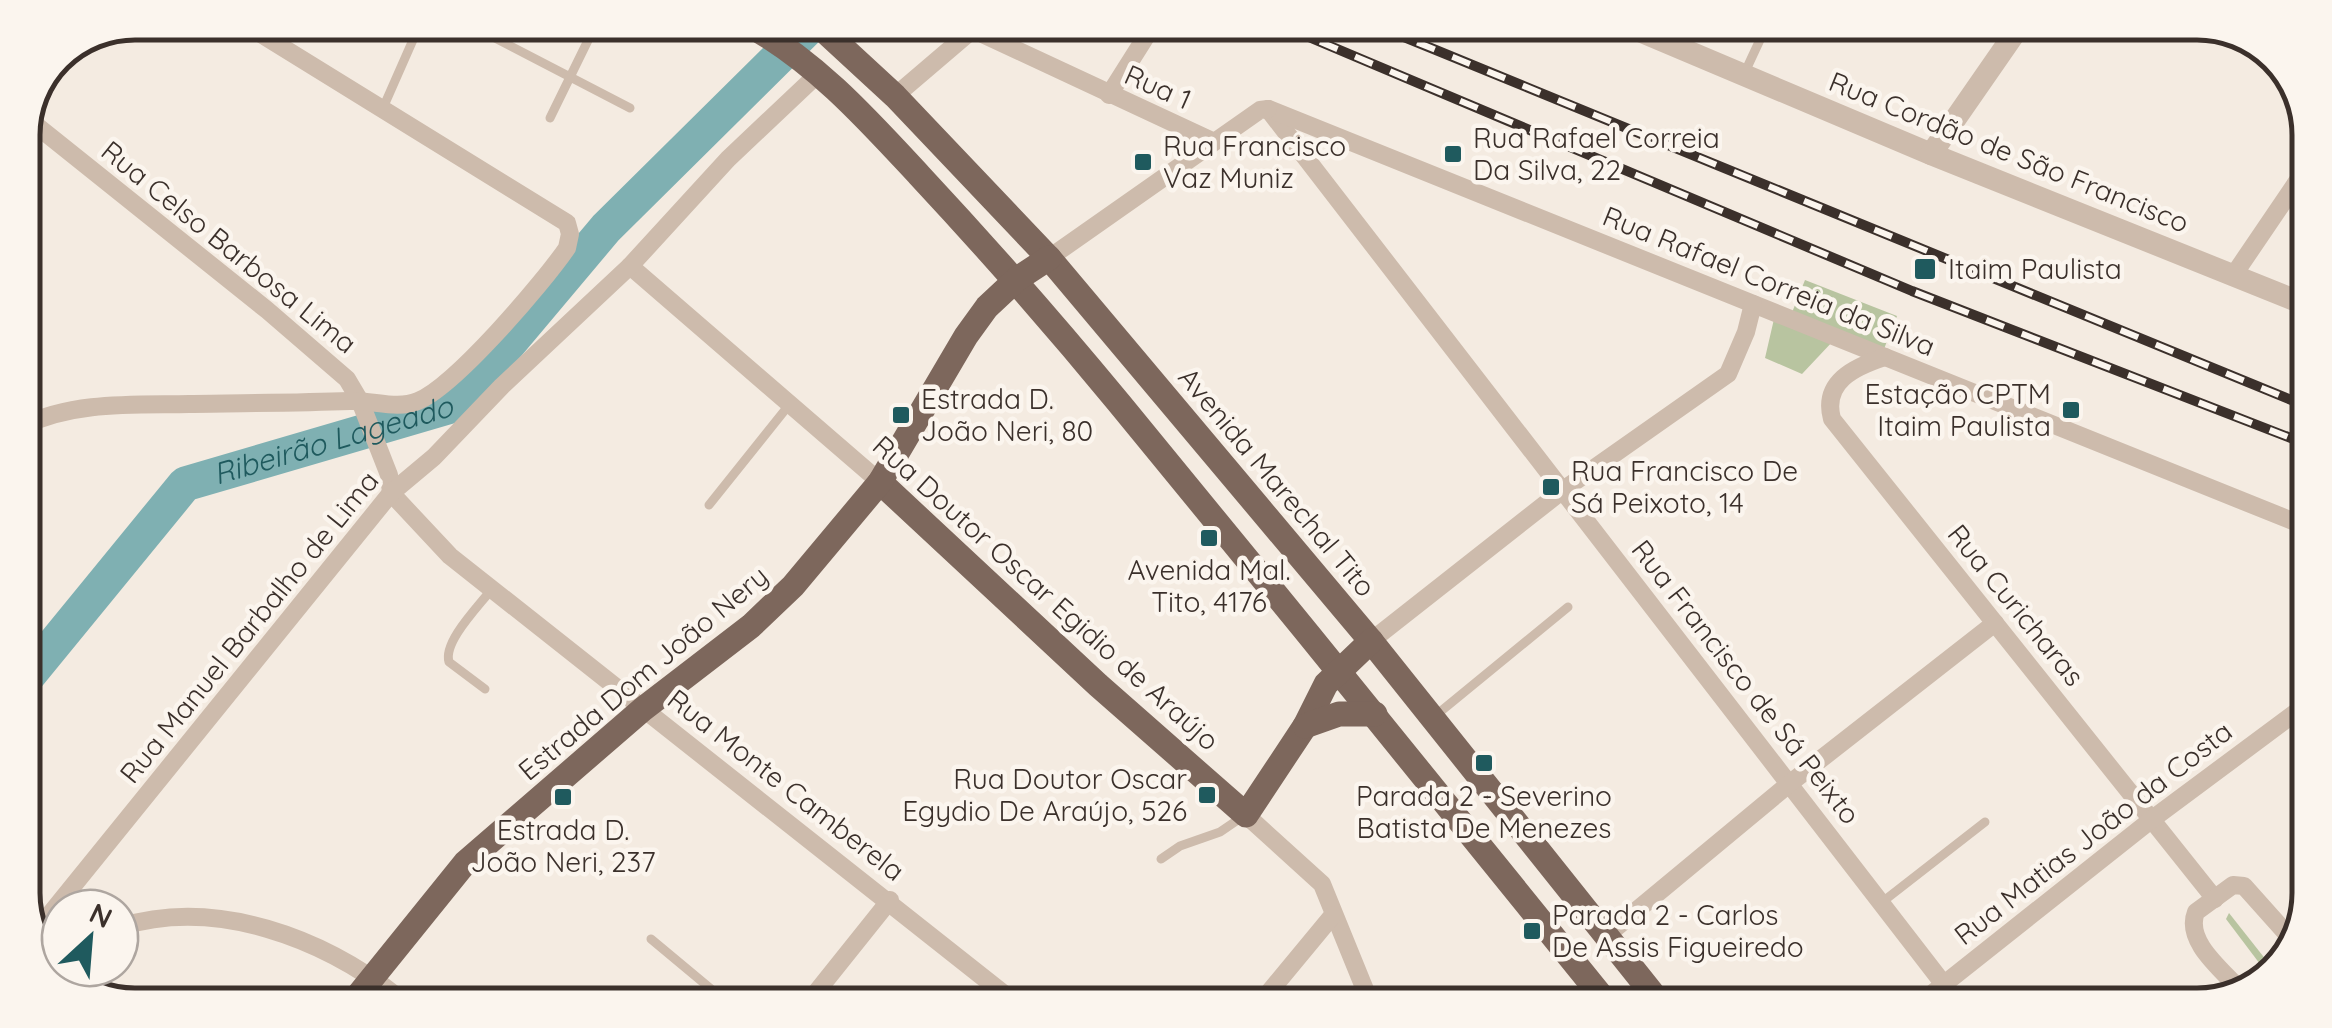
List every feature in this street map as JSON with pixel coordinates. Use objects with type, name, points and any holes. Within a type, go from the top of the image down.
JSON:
[{"type":"main road","points":[[775,40],[863,116],[1017,279],[1595,988]]},
{"type":"main road","name":"Avenida Marechal Tito","points":[[836,40],[895,96],[1050,258],[1371,641],[1648,988]]},
{"type":"main road","name":"Estrada Dom João Nery","points":[[364,988],[465,863],[643,709],[750,626],[794,586],[880,482],[987,307],[1017,279],[1050,258]]},
{"type":"main road","name":"Rua Doutor Oscar Egidio de Araújo","points":[[880,482],[1246,815]]},
{"type":"main road","points":[[1246,815],[1305,726],[1326,684],[1371,641]]},
{"type":"main road","points":[[1305,726],[1340,714],[1374,714]]},
{"type":"street","points":[[40,418],[84,408],[360,401],[402,406],[428,396],[482,349],[553,267],[570,240],[567,224],[270,40]]},
{"type":"street","points":[[895,96],[961,40]]},
{"type":"street","name":"Rua 1","points":[[999,40],[1212,141]]},
{"type":"street","points":[[1109,95],[1144,40]]},
{"type":"street","name":"Rua Cordão de São Francisco","points":[[1660,40],[1930,154],[2292,299]]},
{"type":"street","points":[[1930,154],[2011,40]]},
{"type":"street","name":"Rua Manuel Barbalho de Lima","points":[[45,921],[390,484],[434,457],[502,386],[630,266],[812,68]]},
{"type":"street","points":[[1050,258],[1212,141],[1260,110],[1268,109]]},
{"type":"street","name":"Rua Rafael Correia da Silva","points":[[1268,109],[2292,521]]},
{"type":"street","name":"Rua Francisco de Sá Peixto","points":[[1268,109],[1946,988]]},
{"type":"street","name":"Rua Celso Barbosa Lima","points":[[40,128],[267,310],[346,379],[360,401],[390,484]]},
{"type":"street","points":[[2232,276],[2292,189]]},
{"type":"street","name":"Rua Doutor Oscar Egidio de Araújo","points":[[630,266],[880,482]]},
{"type":"street","points":[[1371,641],[1563,490],[1728,374],[1753,304]]},
{"type":"street","name":"Rua Curicharas","points":[[1884,357],[1856,368],[1836,384],[1829,408],[1832,419],[2215,899]]},
{"type":"street","name":"Rua Monte Camberela","points":[[390,484],[450,556],[998,988]]},
{"type":"street","points":[[2284,518],[2292,526]]},
{"type":"street","points":[[1607,935],[1790,784],[1996,623]]},
{"type":"street","name":"Rua Matias João da Costa","points":[[1938,988],[2151,820],[2292,716]]},
{"type":"street","name":"Rua Doutor Oscar Egidio de Araújo","points":[[1246,815],[1322,884],[1364,988]]},
{"type":"street","points":[[2232,981],[2199,944],[2193,932],[2196,912],[2233,886],[2244,886],[2284,931]]},
{"type":"street","points":[[820,988],[890,900]]},
{"type":"street","points":[[1273,988],[1333,915]]},
{"type":"street","points":[[140,924],[183,918],[237,921],[288,934],[386,988]]},
{"type":"lane","points":[[381,110],[413,40]]},
{"type":"lane","points":[[499,40],[630,108]]},
{"type":"lane","points":[[550,118],[588,40]]},
{"type":"lane","points":[[1744,75],[1760,40]]},
{"type":"lane","points":[[709,504],[789,405]]},
{"type":"lane","points":[[485,689],[446,656],[450,644],[493,588]]},
{"type":"lane","points":[[1432,718],[1568,608]]},
{"type":"lane","points":[[1161,859],[1180,846],[1220,832],[1246,815]]},
{"type":"lane","points":[[1881,904],[1986,822]]},
{"type":"lane","points":[[651,939],[710,988]]},
{"type":"green space","points":[[1805,280],[1897,316],[1882,354],[1834,340],[1802,374],[1765,358],[1774,319],[1791,315]]},
{"type":"green space","points":[[2229,913],[2265,959],[2260,964],[2226,919]]},
{"type":"waterway","name":"Ribeirão Lageado","points":[[40,661],[185,484],[458,404],[606,228],[796,40]]},
{"type":"railway","points":[[1316,40],[1912,291],[2292,439]]},
{"type":"railway","points":[[1411,40],[2292,400]]},
{"type":"place","name":"Rua Rafael Correia Da Silva, 22","points":[[1453,154]]},
{"type":"place","name":"Rua Francisco Vaz Muniz","points":[[1143,162]]},
{"type":"place","name":"Itaim Paulista","points":[[1925,269]]},
{"type":"place","name":"Estação CPTM Itaim Paulista","points":[[2071,410]]},
{"type":"place","name":"Estrada D. João Neri, 80","points":[[901,415]]},
{"type":"place","name":"Rua Francisco De Sá Peixoto, 14","points":[[1551,487]]},
{"type":"place","name":"Avenida Mal. Tito, 4176","points":[[1209,538]]},
{"type":"place","name":"Parada 2 - Severino Batista De Menezes","points":[[1484,763]]},
{"type":"place","name":"Rua Doutor Oscar Egydio De Araújo, 526","points":[[1207,795]]},
{"type":"place","name":"Estrada D. João Neri, 237","points":[[563,797]]},
{"type":"place","name":"Parada 2 - Carlos De Assis Figueiredo","points":[[1532,931]]}]
